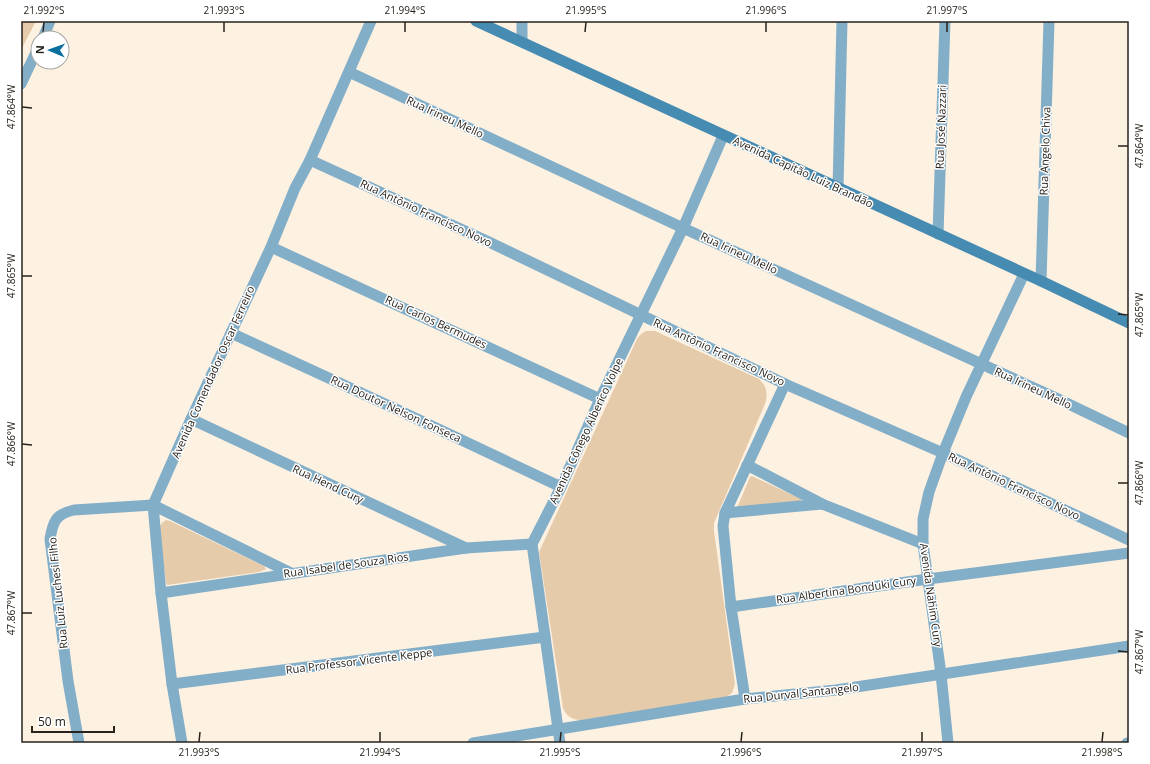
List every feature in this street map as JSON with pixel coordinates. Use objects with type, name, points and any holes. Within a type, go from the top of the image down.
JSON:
[{"type":"main road","name":"Avenida Capitão Luiz Brandão","points":[[476,21],[1129,323]]},
{"type":"street","name":"Avenida Comendador Oscar Ferreiro","points":[[182,743],[172,684],[161,592],[153,505],[372,21]]},
{"type":"street","points":[[522,21],[522,41]]},
{"type":"street","points":[[838,188],[842,21]]},
{"type":"street","name":"Rua José Nazzari","points":[[938,234],[945,21]]},
{"type":"street","name":"Rua Angelo Chiva","points":[[1041,281],[1050,21]]},
{"type":"street","points":[[21,84],[30,65]]},
{"type":"street","name":"Rua Irineu Mello","points":[[349,72],[683,228],[1061,400],[1129,434]]},
{"type":"street","name":"Avenida Cônego Alberico Volpe","points":[[532,544],[561,487],[600,399],[683,228],[724,136]]},
{"type":"street","name":"Rua Antônio Francisco Novo","points":[[310,160],[489,242],[786,384],[943,453],[1129,540]]},
{"type":"street","name":"Rua Carlos Bermudes","points":[[271,247],[600,399]]},
{"type":"street","name":"Avenida Nahim Cury","points":[[948,743],[941,674],[923,544],[924,519],[929,492],[943,453],[966,397],[1024,274]]},
{"type":"street","name":"Rua Doutor Nelson Fonseca","points":[[231,333],[561,487]]},
{"type":"street","points":[[745,698],[730,607],[723,526],[725,513],[786,384]]},
{"type":"street","name":"Rua Hend Cury","points":[[191,419],[466,548]]},
{"type":"street","points":[[747,465],[822,504],[923,544]]},
{"type":"street","points":[[725,513],[822,504]]},
{"type":"street","points":[[153,505],[291,573]]},
{"type":"street","name":"Rua Luiz Luchesi Filho","points":[[79,743],[68,681],[50,539],[52,527],[57,518],[64,512],[74,510],[153,505]]},
{"type":"street","points":[[532,544],[560,743]]},
{"type":"street","name":"Rua Isabel de Souza Rios","points":[[161,592],[466,548],[532,544]]},
{"type":"street","name":"Rua Albertina Bonduki Cury","points":[[730,607],[928,578],[1129,553]]},
{"type":"street","name":"Rua Professor Vicente Keppe","points":[[172,684],[545,637]]},
{"type":"street","name":"Rua Durval Santangelo","points":[[474,743],[745,698],[836,690],[1129,646]]},
{"type":"shaded area","points":[[21,21],[36,21],[30,30],[21,50]]},
{"type":"shaded area","points":[[646,331],[655,331],[759,379],[764,384],[766,390],[765,404],[714,523],[735,684],[732,693],[723,699],[578,720],[568,715],[563,708],[539,552],[637,339]]},
{"type":"shaded area","points":[[752,476],[801,499],[801,501],[737,508],[750,477]]},
{"type":"shaded area","points":[[166,520],[264,566],[266,569],[259,572],[167,585],[159,532],[161,525]]}]
